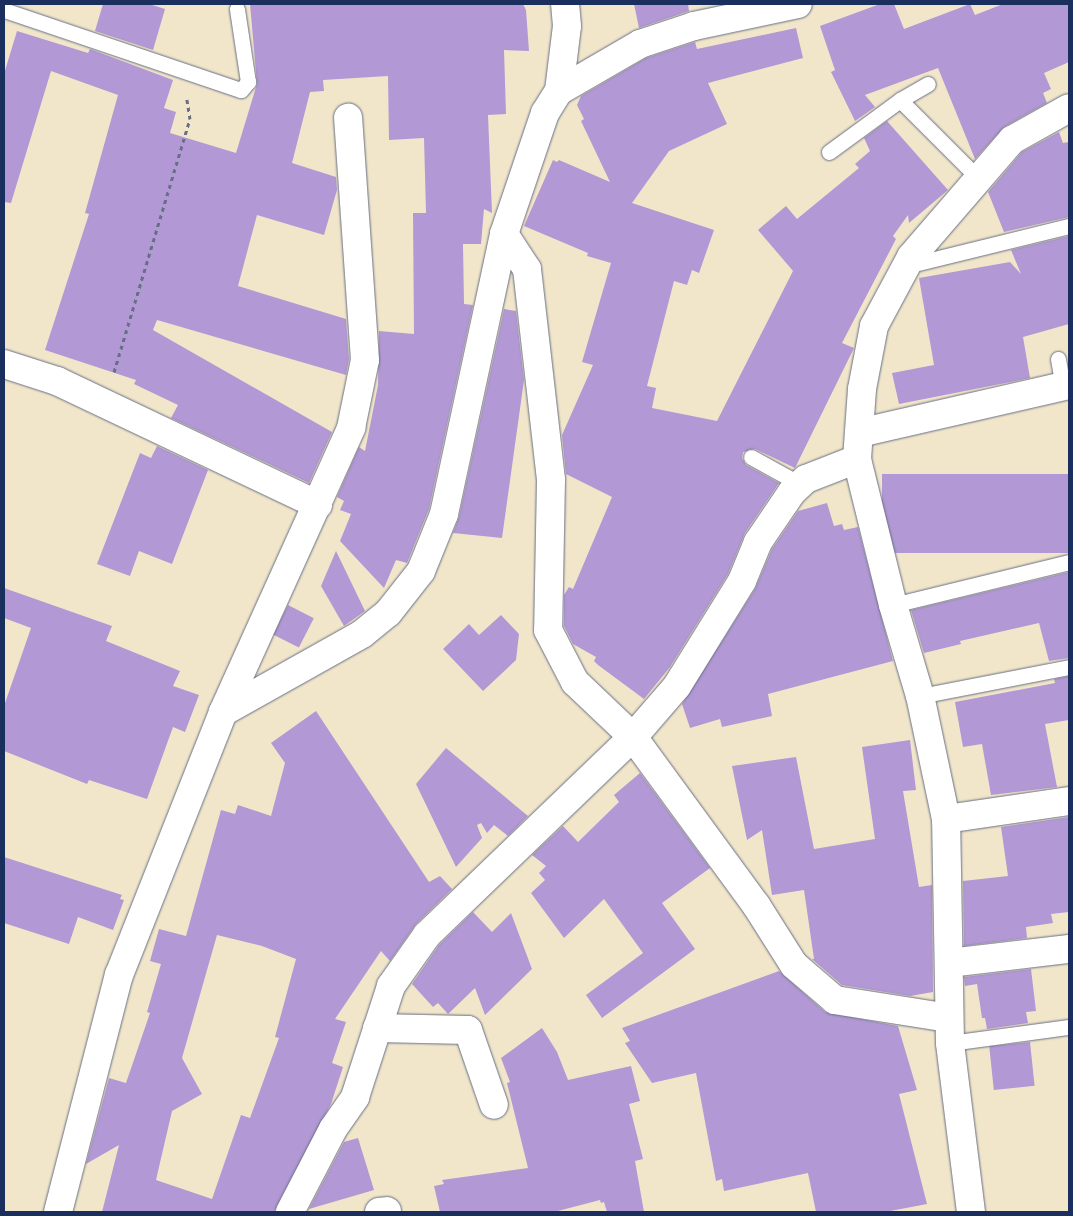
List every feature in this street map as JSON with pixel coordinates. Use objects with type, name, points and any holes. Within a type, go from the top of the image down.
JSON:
[{"type":"street","points":[[223,712],[362,634],[388,613],[421,571],[444,514],[504,234],[544,113],[559,90],[567,26],[565,4]]},
{"type":"street","points":[[559,90],[640,44],[694,26],[798,4]]},
{"type":"street","points":[[971,1212],[950,1031],[946,819],[920,696],[893,605],[858,446],[862,389],[874,326],[906,266],[978,178],[1012,140],[1069,108]]},
{"type":"street","points":[[58,1212],[118,976],[223,712],[318,505],[351,428],[365,360],[348,118]]},
{"type":"street","points":[[504,234],[527,269],[551,480],[548,630],[575,682],[633,737],[756,905],[794,965],[835,1000],[950,1031]]},
{"type":"street","points":[[4,364],[57,381],[318,505]]},
{"type":"street","points":[[290,1212],[332,1128],[355,1097],[391,986],[409,946],[427,935],[633,737],[677,686],[742,581],[758,542],[800,484],[858,446],[1066,385]]},
{"type":"street","points":[[946,819],[1069,801]]},
{"type":"street","points":[[949,964],[1069,949]]},
{"type":"street","points":[[377,1028],[468,1030],[494,1105]]},
{"type":"lane","points":[[4,10],[183,68],[241,90],[248,82],[238,8]]},
{"type":"lane","points":[[829,152],[900,100],[928,84]]},
{"type":"lane","points":[[900,100],[978,178]]},
{"type":"lane","points":[[906,266],[1069,226]]},
{"type":"lane","points":[[1058,359],[1066,385]]},
{"type":"lane","points":[[750,457],[800,484]]},
{"type":"lane","points":[[893,605],[1069,562]]},
{"type":"lane","points":[[920,696],[1069,667]]},
{"type":"lane","points":[[950,1031],[1069,1027]]},
{"type":"path","points":[[104,404],[190,119],[183,68]]},
{"type":"building","points":[[103,4],[149,4],[165,9],[153,50],[95,31]]},
{"type":"building","points":[[250,4],[523,4],[526,10],[529,51],[504,50],[506,114],[488,115],[492,213],[484,209],[481,244],[463,244],[464,304],[473,305],[429,509],[407,563],[396,560],[384,588],[340,541],[351,514],[340,510],[344,501],[337,497],[359,447],[365,451],[378,385],[379,331],[414,334],[413,213],[426,213],[424,138],[389,140],[388,76],[323,80],[324,91],[310,92],[292,163],[336,177],[337,190],[324,235],[257,215],[238,286],[346,319],[349,359],[346,375],[157,320],[153,330],[332,432],[309,483],[171,418],[178,405],[134,384],[136,380],[45,350],[89,214],[85,213],[118,95],[51,71],[11,203],[4,202],[4,74],[17,31],[88,53],[90,49],[173,80],[164,108],[176,112],[170,133],[236,153],[257,84]]},
{"type":"building","points":[[634,4],[688,4],[689,11],[639,28]]},
{"type":"building","points":[[880,4],[894,4],[904,29],[970,4],[975,15],[1003,4],[1069,4],[1069,62],[1044,73],[1051,89],[1043,93],[1047,103],[1004,127],[975,159],[938,68],[865,95],[875,107],[855,121],[831,72],[835,70],[820,26]]},
{"type":"building","points":[[796,28],[803,58],[708,83],[727,124],[669,151],[632,203],[714,230],[699,273],[692,270],[687,285],[674,281],[647,386],[656,388],[652,408],[717,421],[793,271],[758,230],[786,206],[797,219],[859,168],[855,164],[870,151],[864,138],[887,121],[948,190],[909,223],[908,215],[893,236],[896,239],[842,343],[854,348],[795,468],[755,449],[743,452],[742,458],[746,465],[779,483],[745,533],[728,574],[670,667],[644,699],[598,665],[594,661],[596,657],[573,644],[564,626],[564,595],[569,587],[573,589],[612,497],[566,474],[562,435],[593,365],[582,362],[611,263],[587,256],[588,253],[524,226],[553,160],[557,162],[559,160],[610,182],[581,121],[584,119],[577,105],[581,96],[646,58],[695,42],[697,49]]},
{"type":"building","points":[[1059,132],[1063,143],[1069,142],[1069,217],[1004,232],[988,192],[1022,152]]},
{"type":"building","points":[[1069,236],[1069,324],[1023,337],[1030,378],[899,404],[892,373],[934,365],[919,278],[1010,262],[1021,274],[1011,250]]},
{"type":"building","points":[[504,309],[516,311],[524,380],[502,538],[453,533],[459,517]]},
{"type":"building","points":[[157,446],[208,470],[172,564],[139,551],[130,576],[97,564],[140,453],[151,458]]},
{"type":"building","points":[[882,474],[1069,474],[1069,553],[882,553]]},
{"type":"building","points":[[827,503],[834,526],[842,524],[844,530],[858,527],[893,661],[768,694],[772,716],[722,727],[720,719],[690,728],[682,704],[755,589],[772,549],[798,511]]},
{"type":"building","points":[[336,551],[365,611],[344,626],[321,586]]},
{"type":"building","points":[[1069,572],[1069,658],[1049,661],[1039,623],[960,641],[961,644],[924,653],[911,610]]},
{"type":"building","points":[[4,588],[112,626],[106,641],[180,671],[173,686],[199,695],[185,732],[173,727],[147,799],[89,780],[87,784],[4,751],[4,706],[31,628],[4,618]]},
{"type":"building","points":[[288,605],[314,618],[299,648],[273,634]]},
{"type":"building","points":[[501,615],[519,634],[516,660],[483,691],[443,649],[469,624],[479,635]]},
{"type":"building","points":[[1069,676],[1069,720],[1045,724],[1057,787],[991,795],[982,744],[963,747],[955,702],[1055,683],[1054,679]]},
{"type":"building","points":[[316,711],[429,882],[440,876],[452,889],[416,924],[390,961],[381,951],[335,1019],[346,1022],[332,1063],[343,1067],[331,1104],[274,1212],[102,1212],[119,1145],[86,1164],[109,1078],[126,1083],[150,1013],[147,1012],[161,964],[150,961],[159,929],[186,936],[221,810],[235,814],[238,805],[271,816],[285,763],[271,743]],"holes":[[[217,935],[262,946],[296,959],[275,1037],[279,1038],[250,1118],[241,1115],[212,1199],[156,1180],[172,1111],[202,1094],[182,1058]]]},
{"type":"building","points":[[910,740],[916,790],[903,791],[919,887],[932,885],[933,992],[910,996],[842,985],[812,959],[814,959],[804,890],[772,895],[762,830],[747,840],[732,766],[796,757],[814,849],[875,839],[862,747]]},
{"type":"building","points":[[446,748],[528,816],[508,836],[494,825],[487,833],[481,823],[477,825],[482,838],[456,867],[416,784]]},
{"type":"building","points":[[640,773],[710,868],[662,903],[695,949],[602,1018],[586,995],[643,953],[604,899],[564,938],[531,893],[545,880],[539,873],[546,866],[532,855],[563,826],[578,842],[619,802],[614,795]]},
{"type":"building","points":[[1069,817],[1069,912],[1051,914],[1053,923],[1026,927],[1027,938],[964,946],[963,881],[1008,876],[1001,827]]},
{"type":"building","points":[[4,857],[122,895],[120,899],[124,900],[113,930],[78,917],[69,944],[4,923]]},
{"type":"building","points":[[473,912],[492,932],[511,913],[532,969],[485,1015],[475,988],[448,1014],[438,1003],[433,1007],[412,984],[439,945]]},
{"type":"building","points":[[1031,969],[1036,1011],[1026,1012],[1028,1023],[987,1029],[985,1018],[982,1018],[977,984],[965,986],[964,977]]},
{"type":"building","points":[[779,971],[825,1012],[898,1026],[917,1090],[899,1094],[927,1204],[885,1212],[816,1212],[808,1173],[724,1191],[722,1179],[716,1181],[696,1073],[652,1083],[625,1043],[630,1041],[622,1028]]},
{"type":"building","points":[[542,1028],[557,1052],[568,1080],[631,1066],[640,1101],[629,1104],[643,1159],[635,1161],[644,1212],[607,1212],[604,1202],[601,1203],[600,1200],[554,1212],[440,1212],[434,1186],[444,1184],[442,1180],[528,1168],[507,1083],[510,1082],[501,1058]]},
{"type":"building","points":[[1030,1042],[1035,1086],[994,1090],[989,1046]]},
{"type":"building","points":[[358,1138],[374,1190],[309,1209],[344,1142]]}]
